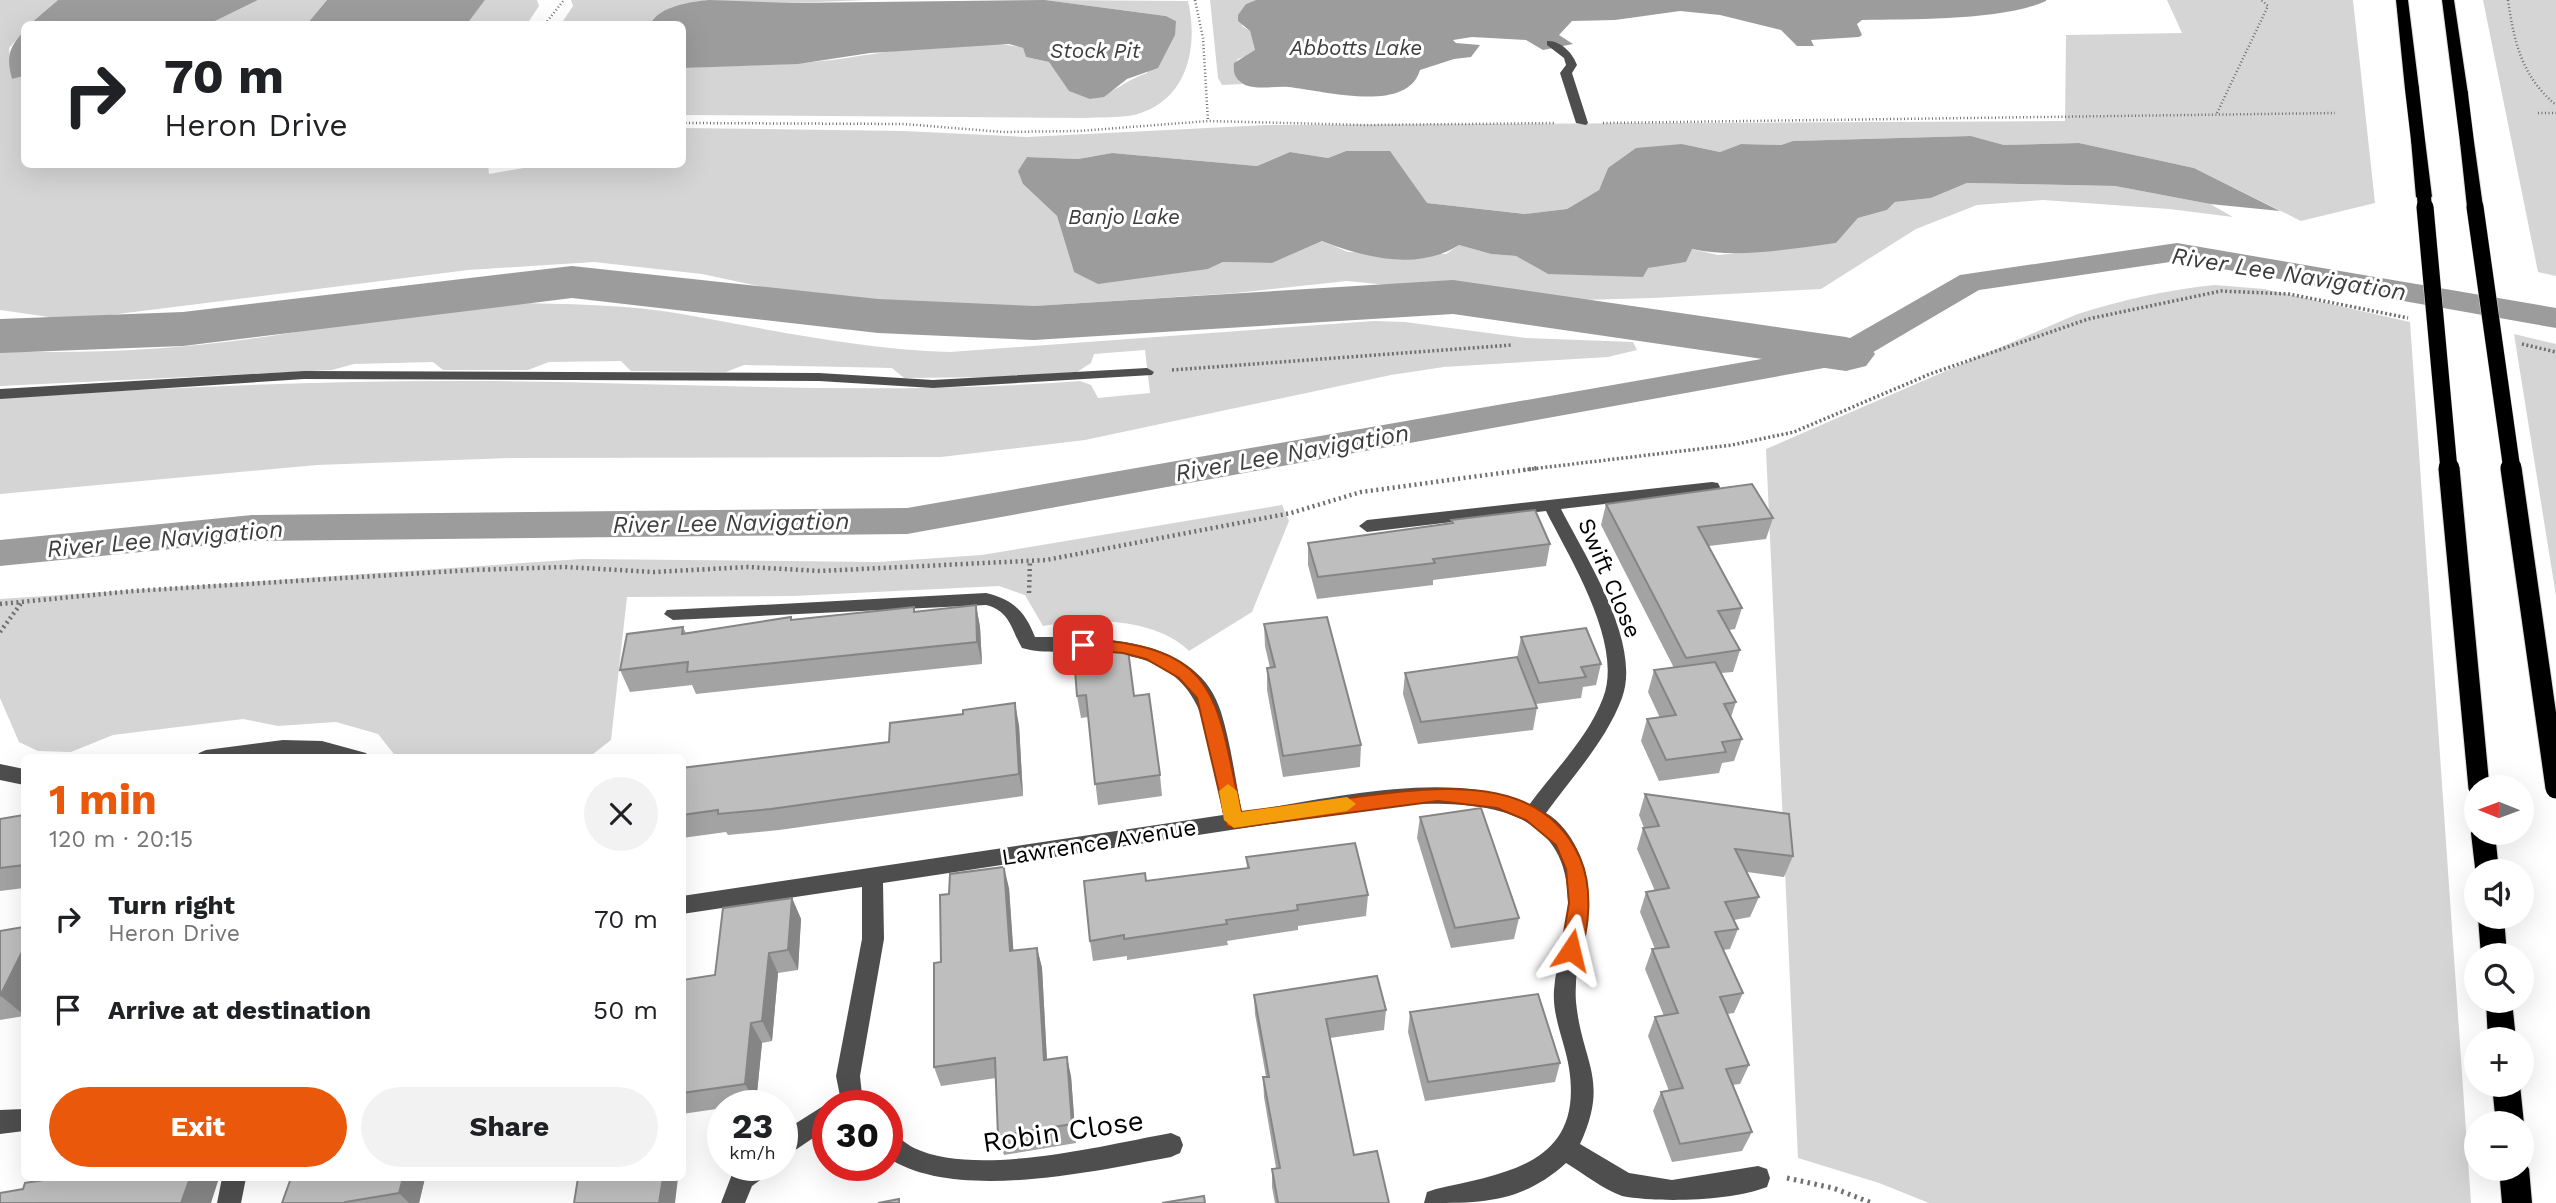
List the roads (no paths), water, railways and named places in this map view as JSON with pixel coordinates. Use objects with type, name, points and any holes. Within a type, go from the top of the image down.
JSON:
[{"type":"highway","points":[[2402,0],[2424,197],[2478,775]]},
{"type":"highway","points":[[2448,0],[2556,788]]},
{"type":"highway","points":[[2515,1181],[2517,1203]]},
{"type":"street","points":[[1551,43],[1569,57],[1572,65],[1566,73],[1582,123]]},
{"type":"street","points":[[0,394],[304,375],[819,377],[933,384],[1147,372]]},
{"type":"street","points":[[1367,526],[1712,486]]},
{"type":"street","name":"Swift Close","points":[[1533,814],[1605,714],[1615,694],[1618,673],[1613,635],[1551,505]]},
{"type":"street","points":[[673,614],[986,598],[1001,601],[1014,612],[1022,622],[1028,643],[1123,647],[1151,654],[1185,674],[1204,694],[1211,710],[1234,820]]},
{"type":"street","points":[[239,754],[298,747],[349,754]]},
{"type":"street","points":[[0,772],[21,776]]},
{"type":"street","name":"Lawrence Avenue","points":[[686,904],[1234,820],[1438,794],[1498,800],[1533,814],[1563,840],[1571,855],[1579,903],[1565,996],[1581,1070],[1581,1118],[1564,1148],[1542,1169],[1513,1184],[1436,1201]]},
{"type":"street","points":[[848,1090],[848,1076],[873,939],[872,877]]},
{"type":"street","points":[[0,1122],[21,1120]]},
{"type":"street","name":"Robin Close","points":[[903,1154],[911,1160],[972,1174],[1009,1172],[1171,1145]]},
{"type":"street","points":[[1564,1148],[1626,1185],[1660,1191],[1711,1188],[1758,1178]]},
{"type":"street","points":[[229,1203],[233,1181]]},
{"type":"street","points":[[733,1203],[742,1181]]},
{"type":"water","points":[[58,0],[258,0],[215,21],[34,21]]},
{"type":"water","points":[[327,0],[485,0],[469,21],[310,21]]},
{"type":"water","name":"Stock Pit","points":[[709,0],[791,3],[1045,0],[1166,16],[1176,21],[1175,35],[1158,68],[1127,79],[1104,97],[1090,99],[1069,91],[1049,62],[1026,57],[1023,48],[1009,44],[870,53],[798,64],[686,68],[686,21],[652,21],[668,9]]},
{"type":"water","name":"Abbotts Lake","points":[[1256,0],[2046,1],[2028,8],[1982,16],[1862,20],[1857,24],[1862,35],[1859,37],[1811,40],[1814,46],[1797,46],[1781,30],[1720,15],[1680,11],[1615,20],[1572,21],[1559,35],[1573,44],[1543,50],[1526,40],[1472,37],[1453,40],[1456,43],[1480,45],[1471,57],[1454,59],[1420,70],[1412,84],[1399,92],[1362,96],[1288,87],[1255,87],[1239,81],[1234,73],[1234,63],[1255,50],[1250,31],[1238,21],[1238,15],[1246,4]]},
{"type":"water","points":[[21,35],[21,77],[12,79],[9,64],[15,42]]},
{"type":"water","name":"Banjo Lake","points":[[1971,136],[2004,145],[2079,143],[2194,168],[2280,211],[2210,204],[2115,186],[1967,183],[1931,198],[1895,202],[1887,210],[1858,218],[1836,243],[1746,253],[1692,249],[1686,262],[1648,268],[1643,277],[1548,274],[1516,256],[1491,254],[1459,245],[1427,258],[1409,260],[1374,257],[1322,241],[1272,263],[1223,262],[1208,269],[1098,284],[1074,272],[1057,216],[1023,184],[1018,171],[1027,157],[1078,159],[1112,153],[1257,166],[1290,152],[1328,158],[1346,151],[1390,151],[1427,203],[1525,214],[1567,209],[1599,190],[1608,168],[1636,148],[1682,144],[1720,152],[1741,144],[1781,145],[1793,141]]},
{"type":"waterway","name":"River Lee Navigation","points":[[0,553],[252,528],[907,521],[1846,354],[1971,282],[2177,252],[2556,318]]},
{"type":"waterway","points":[[0,336],[183,329],[572,282],[878,316],[1034,323],[1453,297],[1846,354]]}]
